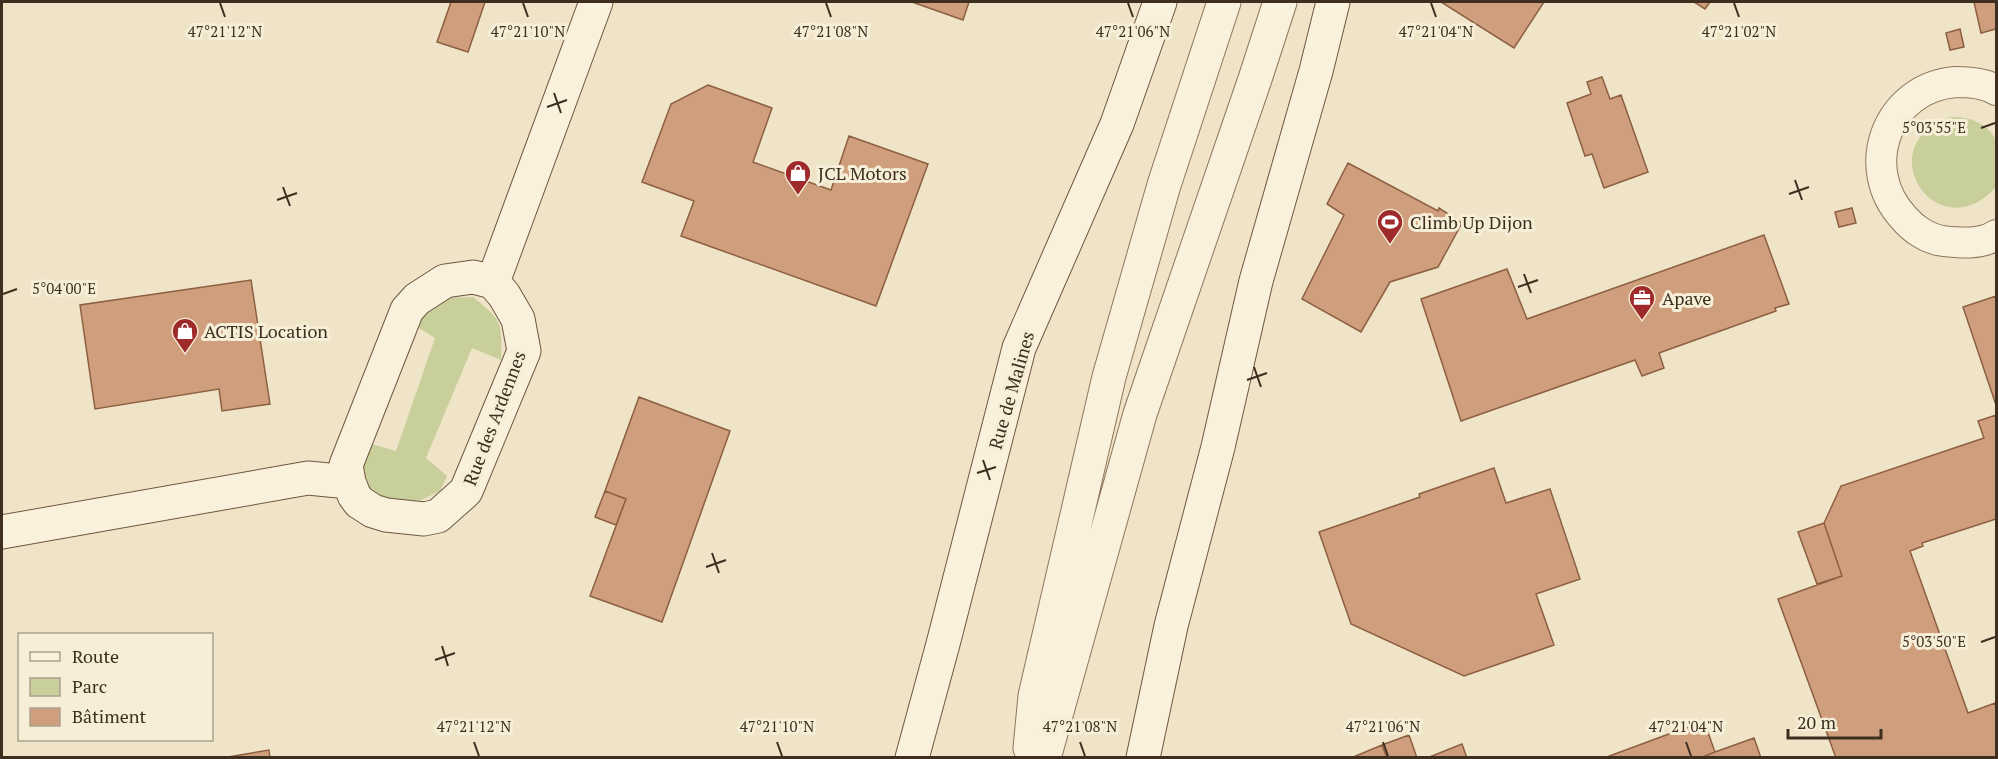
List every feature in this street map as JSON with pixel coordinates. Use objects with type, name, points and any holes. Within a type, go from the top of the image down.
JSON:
[{"type":"main road","points":[[2,532],[308,478],[349,482],[346,465],[407,310],[417,299],[445,281],[473,277],[493,282],[596,2]]},
{"type":"main road","name":"Rue de Malines","points":[[912,758],[944,644],[1019,348],[1117,124],[1160,2]]},
{"type":"main road","points":[[1029,758],[1035,696],[1109,377],[1164,185],[1224,2]]},
{"type":"main road","points":[[1044,758],[1140,414],[1256,79],[1280,2]]},
{"type":"main road","points":[[1143,758],[1171,626],[1218,447],[1256,281],[1316,71],[1333,2]]},
{"type":"main road","name":"Rue des Ardennes","points":[[349,482],[359,502],[373,512],[409,519],[438,516],[466,491],[524,351],[518,319],[504,295],[493,282]]},
{"type":"street","points":[[1996,90],[1969,82],[1944,83],[1920,93],[1900,109],[1887,130],[1881,155],[1882,180],[1893,207],[1912,227],[1937,240],[1965,244],[1996,235]]},
{"type":"green space","points":[[1950,117],[1977,122],[1996,140],[1995,188],[1973,204],[1952,208],[1933,201],[1920,187],[1912,169],[1914,149],[1926,131]]},
{"type":"green space","points":[[473,297],[499,323],[501,360],[472,348],[426,458],[447,476],[440,491],[415,503],[380,501],[362,480],[359,459],[368,443],[396,451],[435,338],[412,324],[443,298]]},
{"type":"building","points":[[451,2],[485,2],[468,52],[437,42]]},
{"type":"building","points":[[912,2],[969,2],[963,20]]},
{"type":"building","points":[[1441,2],[1544,2],[1514,48]]},
{"type":"building","points":[[1694,2],[1710,2],[1705,9]]},
{"type":"building","points":[[1974,2],[1996,2],[1996,29],[1981,33]]},
{"type":"building","points":[[1960,29],[1964,47],[1950,50],[1946,33]]},
{"type":"building","points":[[1602,77],[1610,99],[1621,95],[1648,172],[1604,188],[1592,154],[1585,156],[1567,103],[1591,94],[1587,82]]},
{"type":"building","name":"JCL Motors","points":[[708,85],[772,108],[753,162],[831,190],[849,136],[928,164],[876,306],[681,236],[694,201],[642,182],[671,104]]},
{"type":"building","name":"Climb Up Dijon","points":[[1348,163],[1438,211],[1439,208],[1462,223],[1438,267],[1390,282],[1361,332],[1302,299],[1344,215],[1327,204]]},
{"type":"building","points":[[1852,208],[1856,223],[1839,227],[1835,212]]},
{"type":"building","points":[[1764,235],[1789,304],[1775,308],[1776,311],[1659,353],[1664,368],[1642,376],[1635,360],[1461,421],[1421,299],[1507,269],[1527,319]]},
{"type":"building","points":[[251,280],[270,404],[222,411],[219,389],[95,409],[80,305]]},
{"type":"building","points":[[1996,296],[1996,405],[1963,307]]},
{"type":"building","points":[[639,397],[730,431],[662,622],[590,596],[626,499],[605,491]]},
{"type":"building","points":[[1996,415],[1996,519],[1922,543],[1923,546],[1910,551],[1968,713],[1995,703],[1996,758],[1836,758],[1778,599],[1842,576],[1824,523],[1841,486],[1984,438],[1978,421]]},
{"type":"building","points":[[1494,468],[1506,503],[1550,489],[1580,579],[1536,594],[1554,645],[1464,676],[1351,624],[1319,532],[1420,497],[1419,494]]},
{"type":"building","points":[[605,491],[626,499],[616,525],[595,517]]},
{"type":"building","points":[[1824,523],[1842,576],[1817,584],[1798,532]]},
{"type":"building","points":[[1704,721],[1715,752],[1700,758],[1604,758]]},
{"type":"building","points":[[1409,735],[1417,758],[1387,758],[1382,745]]},
{"type":"building","points":[[1754,738],[1761,758],[1700,758],[1715,752]]},
{"type":"building","points":[[1462,744],[1467,758],[1427,758]]},
{"type":"building","points":[[1382,745],[1387,758],[1351,758]]},
{"type":"building","points":[[269,750],[270,758],[222,758]]},
{"type":"place","name":"JCL Motors","points":[[798,196]]},
{"type":"place","name":"Climb Up Dijon","points":[[1390,245]]},
{"type":"place","name":"Apave","points":[[1642,321]]},
{"type":"place","name":"ACTIS Location","points":[[185,354]]}]
